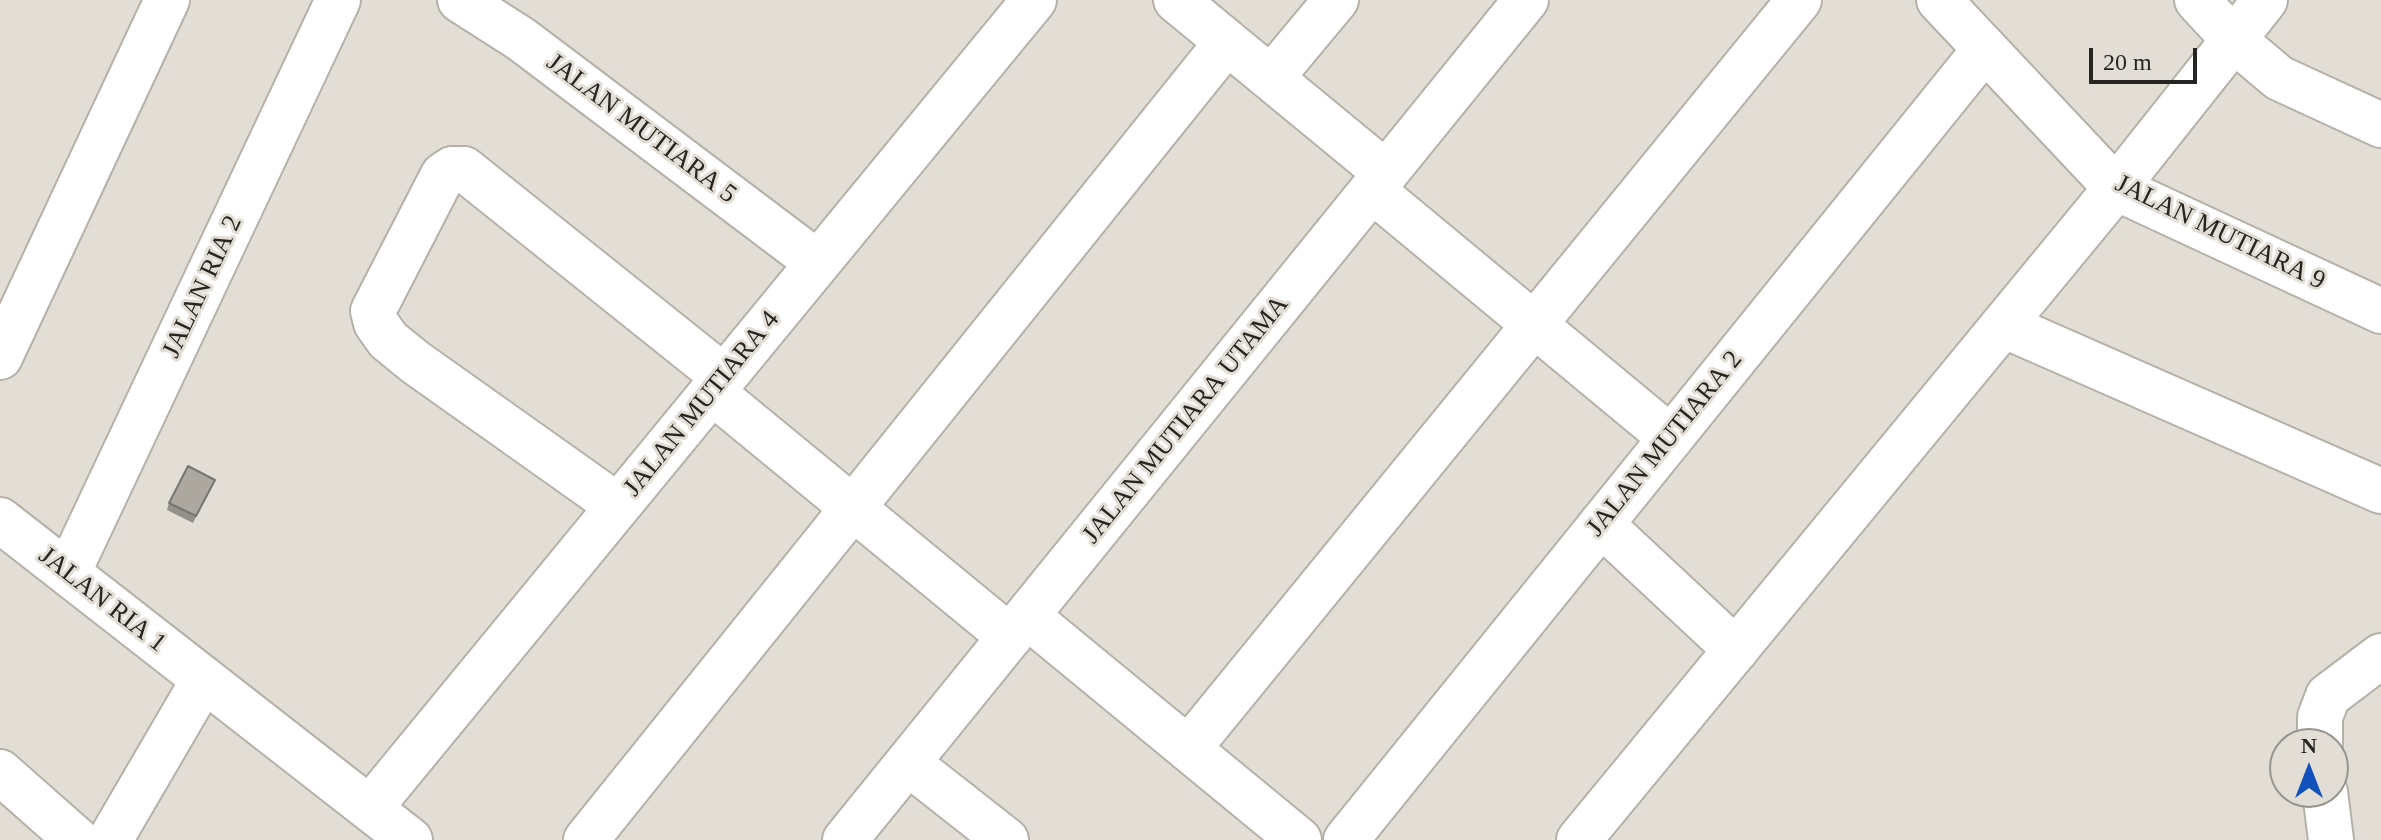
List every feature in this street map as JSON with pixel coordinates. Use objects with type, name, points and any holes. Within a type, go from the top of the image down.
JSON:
[{"type":"street","points":[[0,357],[167,0]]},
{"type":"street","name":"JALAN MUTIARA 5","points":[[460,0],[521,39],[818,263]]},
{"type":"street","name":"JALAN MUTIARA 4","points":[[370,808],[1034,0]]},
{"type":"street","points":[[1176,0],[1271,78],[1534,325],[1671,438]]},
{"type":"street","points":[[1271,78],[1336,0]]},
{"type":"street","name":"JALAN MUTIARA UTAMA","points":[[845,840],[1526,0]]},
{"type":"street","points":[[1188,749],[1799,0]]},
{"type":"street","name":"JALAN MUTIARA 9","points":[[1939,0],[2116,188],[2381,311]]},
{"type":"street","points":[[2197,0],[2234,40],[2279,78],[2381,125]]},
{"type":"street","points":[[1579,840],[2116,188],[2265,0]]},
{"type":"street","name":"JALAN RIA 2","points":[[68,573],[333,2]]},
{"type":"street","points":[[586,840],[1227,42]]},
{"type":"street","name":"JALAN MUTIARA 2","points":[[1346,840],[1985,49]]},
{"type":"street","points":[[618,506],[388,340],[376,323],[373,311],[443,175],[452,169],[464,169],[718,384],[853,508],[1188,749],[1299,840]]},
{"type":"street","points":[[2003,325],[2381,491]]},
{"type":"street","name":"JALAN RIA 1","points":[[0,520],[410,840]]},
{"type":"street","points":[[1601,524],[1736,650]]},
{"type":"street","points":[[2320,728],[2320,717],[2328,696],[2381,656]]},
{"type":"street","points":[[110,840],[204,679]]},
{"type":"street","points":[[908,763],[1006,840]]},
{"type":"street","points":[[0,772],[77,840]]},
{"type":"street","points":[[2327,808],[2331,840]]},
{"type":"building","points":[[188,466],[215,480],[196,516],[169,503]]}]
